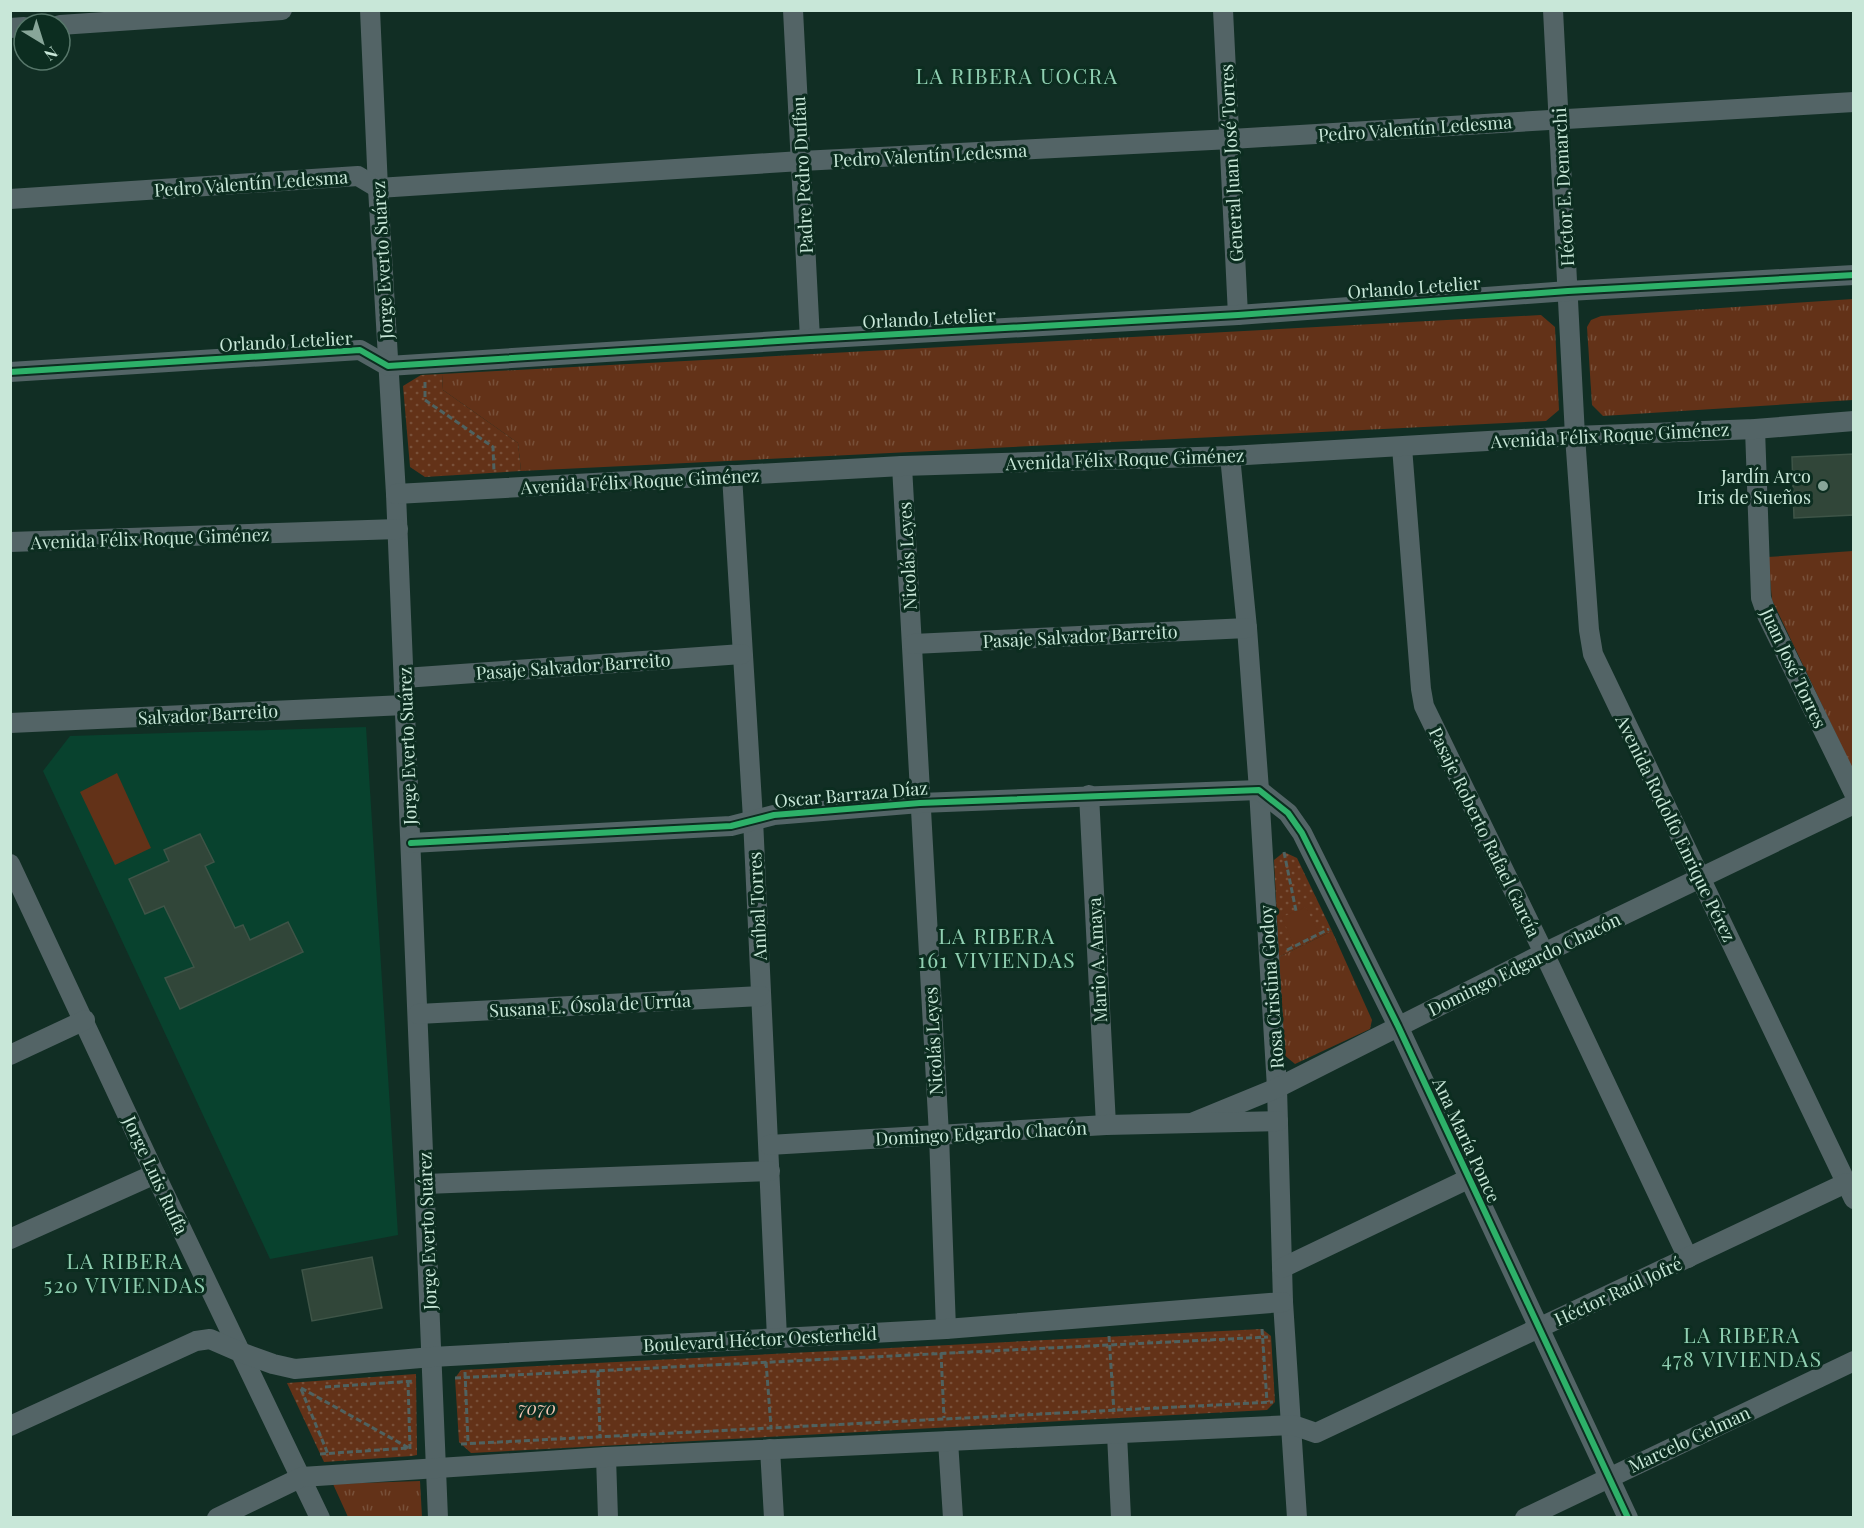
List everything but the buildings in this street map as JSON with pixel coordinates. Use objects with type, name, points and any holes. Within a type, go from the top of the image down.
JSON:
[{"type":"street","points":[[72,24],[282,10]]},
{"type":"street","name":"Jorge Everto Suárez","points":[[370,10],[398,529],[438,1518]]},
{"type":"street","name":"Padre Pedro Duffau","points":[[793,10],[810,339]]},
{"type":"street","name":"General Juan José Torres","points":[[1223,10],[1238,315]]},
{"type":"street","name":"Héctor E. Demarchi","points":[[1553,10],[1575,436]]},
{"type":"street","name":"Pedro Valentín Ledesma","points":[[10,198],[358,176],[378,189],[801,161],[1231,139],[1854,102]]},
{"type":"street","name":"Orlando Letelier","points":[[10,372],[360,350],[388,366],[1854,275]]},
{"type":"street","name":"Avenida Félix Roque Giménez","points":[[396,494],[902,466],[1230,456],[1575,436],[1755,429],[1854,421]]},
{"type":"street","name":"Juan José Torres","points":[[1755,429],[1761,598],[1854,794]]},
{"type":"street","name":"Avenida Rodolfo Enrique Pérez","points":[[1575,436],[1589,630],[1593,654],[1850,1191]]},
{"type":"street","name":"Pasaje Roberto Rafael García","points":[[1402,447],[1424,706],[1688,1258]]},
{"type":"street","name":"Rosa Cristina Godoy","points":[[1230,456],[1247,628],[1259,790],[1277,1088],[1283,1302],[1293,1425],[1297,1518]]},
{"type":"street","name":"Nicolás Leyes","points":[[902,466],[939,1135],[943,1337]]},
{"type":"street","name":"Aníbal Torres","points":[[732,475],[753,819],[777,1338]]},
{"type":"street","name":"Avenida Félix Roque Giménez","points":[[10,542],[398,529]]},
{"type":"street","name":"Pasaje Salvador Barreito","points":[[913,644],[1247,628]]},
{"type":"street","name":"Pasaje Salvador Barreito","points":[[404,678],[742,654]]},
{"type":"street","name":"Salvador Barreito","points":[[10,723],[405,705]]},
{"type":"street","name":"Oscar Barraza Díaz","points":[[411,843],[731,826],[774,815],[921,803],[1259,790]]},
{"type":"street","name":"Ana María Ponce","points":[[1259,790],[1288,813],[1302,833],[1398,1026],[1628,1518]]},
{"type":"street","name":"Mario A. Amaya","points":[[1089,795],[1106,1125]]},
{"type":"street","name":"Domingo Edgardo Chacón","points":[[1194,1122],[1277,1088],[1544,953],[1854,804]]},
{"type":"street","name":"Jorge Luis Ruffa","points":[[11,864],[155,1174],[320,1518]]},
{"type":"street","name":"Susana E. Ósola de Urrúa","points":[[418,1014],[761,996]]},
{"type":"street","points":[[10,1054],[85,1020]]},
{"type":"street","name":"Domingo Edgardo Chacón","points":[[769,1145],[1106,1125],[1278,1121]]},
{"type":"street","points":[[425,1184],[770,1171]]},
{"type":"street","points":[[10,1239],[155,1174]]},
{"type":"street","points":[[1282,1268],[1468,1179]]},
{"type":"street","name":"Héctor Raúl Jofré","points":[[1293,1425],[1316,1433],[1688,1258],[1850,1191]]},
{"type":"street","name":"Boulevard Héctor Oesterheld","points":[[10,1426],[196,1341],[210,1339],[273,1364],[295,1369],[432,1357],[777,1338],[943,1337],[1283,1302]]},
{"type":"street","name":"Marcelo Gelman","points":[[1525,1518],[1854,1361]]},
{"type":"street","points":[[217,1518],[302,1477],[603,1452],[770,1443],[1116,1426],[1293,1425]]},
{"type":"street","points":[[1116,1426],[1121,1518]]},
{"type":"street","points":[[947,1434],[953,1518]]},
{"type":"street","points":[[770,1443],[774,1518]]},
{"type":"street","points":[[603,1452],[608,1518]]},
{"type":"path","points":[[425,375],[425,400],[493,447],[494,473]]},
{"type":"path","points":[[1284,852],[1296,911]]},
{"type":"path","points":[[1279,954],[1331,928]]},
{"type":"path","points":[[1262,1329],[1267,1410]]},
{"type":"path","points":[[1109,1336],[1116,1426]]},
{"type":"path","points":[[455,1378],[1271,1336]]},
{"type":"path","points":[[943,1337],[941,1353],[947,1434]]},
{"type":"path","points":[[765,1354],[771,1428],[770,1443]]},
{"type":"path","points":[[597,1363],[600,1437],[603,1452]]},
{"type":"path","points":[[465,1370],[468,1451]]},
{"type":"path","points":[[408,1381],[412,1456]]},
{"type":"path","points":[[325,1387],[416,1381]]},
{"type":"path","points":[[298,1382],[328,1454]]},
{"type":"path","points":[[301,1388],[410,1448]]},
{"type":"path","points":[[301,1388],[313,1388]]},
{"type":"path","points":[[461,1444],[1275,1402]]},
{"type":"path","points":[[320,1454],[410,1448]]},
{"type":"shaded area","points":[[366,727],[398,1235],[270,1259],[43,771],[70,736]]},
{"type":"green space","points":[[1853,299],[1853,400],[1603,416],[1592,405],[1587,327],[1591,320],[1601,316]]},
{"type":"green space","points":[[1541,315],[1555,327],[1559,410],[1546,421],[521,471],[518,443],[443,390],[442,374]]},
{"type":"green space","points":[[442,374],[443,390],[518,443],[521,471],[425,477],[410,467],[403,386],[421,375]]},
{"type":"green space","points":[[1853,551],[1853,770],[1772,600],[1768,557]]},
{"type":"green space","points":[[117,773],[151,848],[115,865],[80,792]]},
{"type":"green space","points":[[1284,852],[1297,858],[1332,931],[1279,957],[1274,860]]},
{"type":"green space","points":[[1306,907],[1319,934],[1294,946],[1282,917]]},
{"type":"green space","points":[[1332,931],[1372,1020],[1370,1029],[1295,1064],[1283,1054],[1279,957]]},
{"type":"green space","name":"7070","points":[[1262,1329],[1271,1336],[1275,1402],[1267,1410],[471,1453],[459,1442],[455,1378],[461,1370]]},
{"type":"green space","points":[[416,1374],[417,1455],[412,1456],[324,1462],[287,1383]]},
{"type":"green space","points":[[420,1481],[422,1517],[348,1517],[333,1484]]},
{"type":"cycle path","points":[[10,372],[360,350],[388,366],[1854,275]]},
{"type":"cycle path","points":[[411,843],[731,826],[774,815],[920,803],[1259,790],[1288,813],[1302,833],[1398,1026],[1628,1518]]},
{"type":"place","name":"Jardín Arco Iris de Sueños","points":[[1823,486]]},
{"type":"district","name":"LA RIBERA UOCRA","points":[[1017,75]]},
{"type":"district","name":"LA RIBERA 161 VIVIENDAS","points":[[997,947]]},
{"type":"district","name":"LA RIBERA 520 VIVIENDAS","points":[[125,1272]]},
{"type":"district","name":"LA RIBERA 478 VIVIENDAS","points":[[1742,1346]]}]
